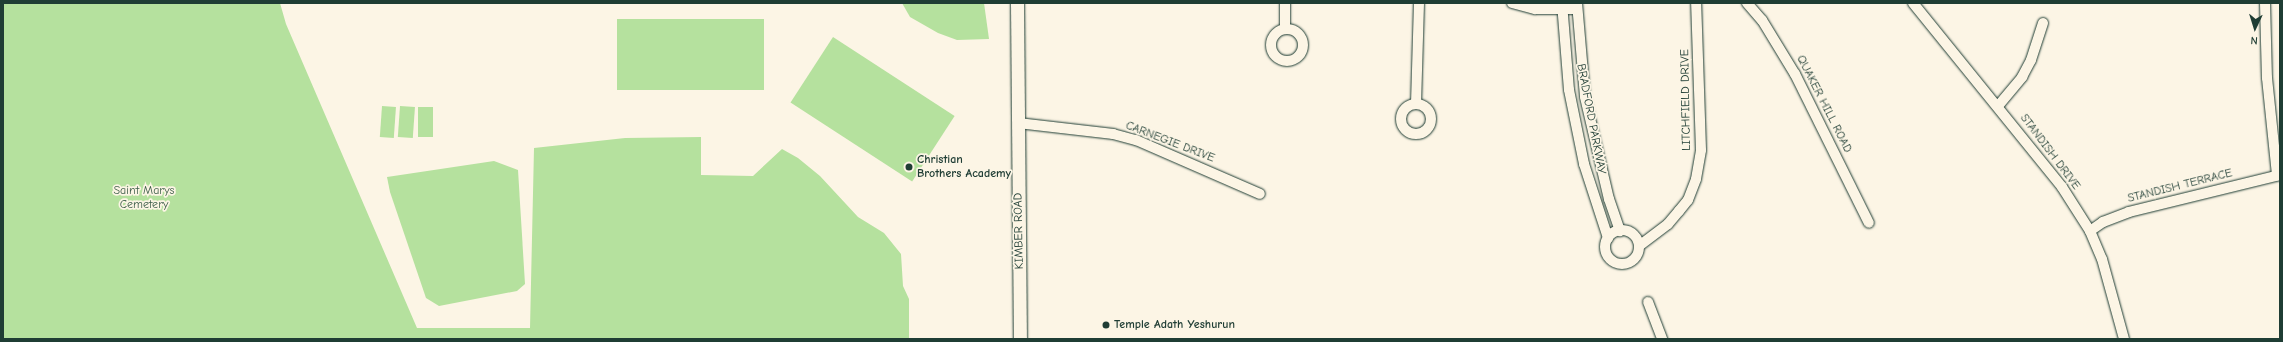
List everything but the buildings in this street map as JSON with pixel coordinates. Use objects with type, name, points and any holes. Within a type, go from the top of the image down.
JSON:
[{"type":"street","name":"KIMBER ROAD","points":[[1017,3],[1020,339]]},
{"type":"street","points":[[1285,3],[1285,28]]},
{"type":"street","points":[[1416,104],[1419,3]]},
{"type":"street","points":[[1512,3],[1535,9],[1577,6]]},
{"type":"street","name":"LITCHFIELD DRIVE","points":[[1639,246],[1668,224],[1688,200],[1696,179],[1701,150],[1696,3]]},
{"type":"street","name":"QUAKER HILL ROAD","points":[[1747,3],[1762,20],[1795,74],[1869,222]]},
{"type":"street","name":"STANDISH DRIVE","points":[[1913,3],[1998,106],[2062,187],[2090,231],[2102,259],[2124,339]]},
{"type":"street","points":[[2265,3],[2268,78],[2278,175]]},
{"type":"street","name":"BRADFORD PARKWAY","points":[[1562,6],[1569,90],[1583,157],[1608,238],[1606,251],[1610,259],[1618,264],[1631,262],[1638,255],[1639,246]]},
{"type":"street","name":"BRADFORD PARKWAY","points":[[1577,6],[1585,97],[1609,199],[1620,231]]},
{"type":"street","points":[[1998,106],[2022,77],[2031,60],[2043,24]]},
{"type":"street","name":"CARNEGIE DRIVE","points":[[1018,123],[1113,134],[1136,140],[1260,194]]},
{"type":"street","name":"STANDISH TERRACE","points":[[2090,231],[2103,222],[2129,212],[2278,175]]},
{"type":"street","points":[[1608,238],[1620,231],[1630,232],[1639,246]]},
{"type":"street","points":[[1648,302],[1662,339]]},
{"type":"green space","name":"Saint Marys Cemetery","points":[[3,3],[280,3],[286,24],[417,328],[530,328],[534,148],[625,138],[701,137],[701,175],[753,176],[782,149],[798,158],[820,176],[858,217],[884,233],[901,254],[903,286],[909,299],[909,339],[3,339]]},
{"type":"green space","points":[[902,3],[984,3],[989,39],[957,40],[938,33],[910,17]]},
{"type":"green space","points":[[617,19],[764,19],[764,90],[617,90]]},
{"type":"green space","points":[[833,37],[955,116],[912,181],[791,102]]},
{"type":"green space","points":[[382,106],[396,107],[394,138],[380,137]]},
{"type":"green space","points":[[400,106],[415,107],[413,138],[398,137]]},
{"type":"green space","points":[[418,107],[433,107],[433,137],[418,137]]},
{"type":"green space","points":[[494,161],[518,170],[525,284],[517,291],[439,306],[426,298],[390,192],[387,177]]},
{"type":"place","name":"Christian Brothers Academy","points":[[909,167]]},
{"type":"place","name":"Temple Adath Yeshurun","points":[[1106,325]]}]
